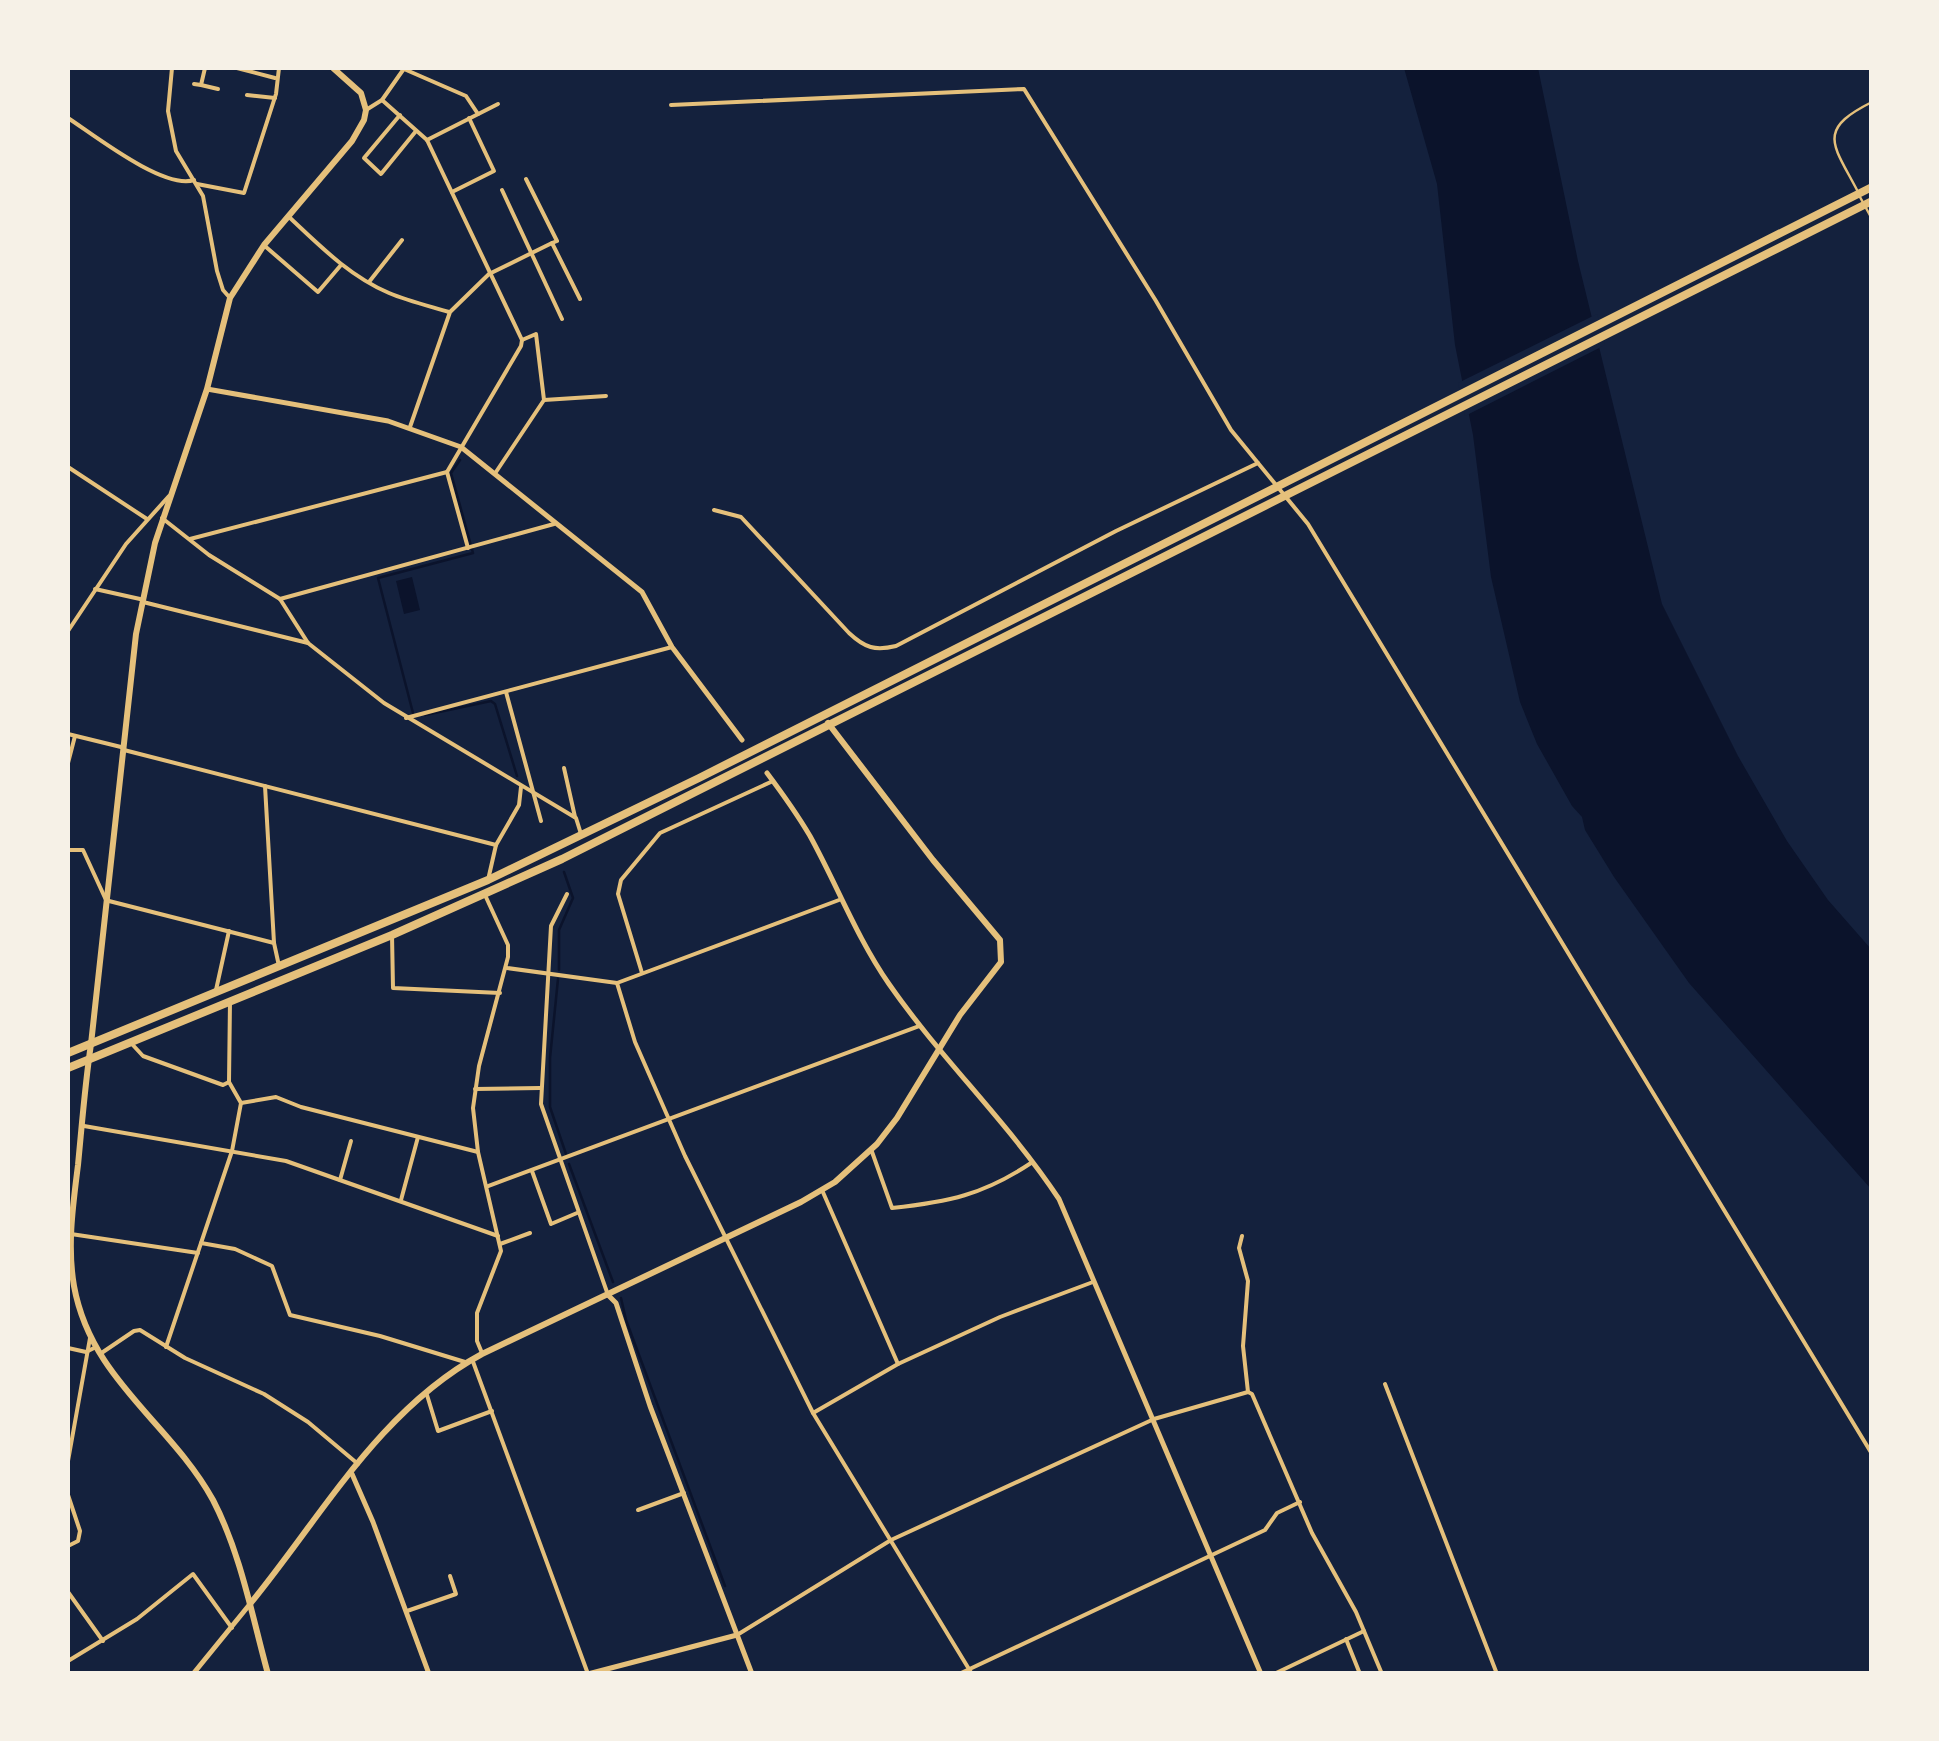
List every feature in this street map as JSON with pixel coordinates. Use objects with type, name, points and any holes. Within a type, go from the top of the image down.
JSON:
[{"type":"highway","points":[[68,1053],[488,880],[1872,186]]},
{"type":"highway","points":[[68,1068],[486,895],[1872,202]]},
{"type":"main road","points":[[268,1674],[233,1546],[212,1500],[194,1472],[129,1396],[90,1337],[74,1286],[72,1183],[82,1126],[140,600],[162,518],[207,389],[230,298],[264,245],[360,130],[365,100],[355,84],[333,68]]},
{"type":"main road","points":[[250,1604],[389,1425],[425,1390],[469,1360],[822,1190],[872,1150],[1002,962],[1000,940],[933,860],[823,714]]},
{"type":"street","points":[[172,68],[168,111],[176,152],[203,196],[217,271],[230,298]]},
{"type":"street","points":[[201,85],[205,68]]},
{"type":"street","points":[[236,68],[277,78]]},
{"type":"street","points":[[68,118],[164,178],[244,193],[275,98],[279,68]]},
{"type":"street","points":[[366,110],[382,100],[405,68],[466,96],[478,114]]},
{"type":"street","points":[[194,84],[218,89]]},
{"type":"street","points":[[670,105],[1024,88],[1232,430],[1308,524],[1872,1454]]},
{"type":"street","points":[[247,95],[275,98]]},
{"type":"street","points":[[382,100],[427,140],[522,340]]},
{"type":"street","points":[[427,140],[498,104]]},
{"type":"street","points":[[400,116],[364,158],[381,174],[416,130]]},
{"type":"street","points":[[452,192],[494,171],[469,118]]},
{"type":"street","points":[[410,427],[450,312],[489,274],[556,241],[526,179]]},
{"type":"street","points":[[502,190],[562,319]]},
{"type":"street","points":[[288,216],[341,265],[369,282],[450,312]]},
{"type":"street","points":[[369,282],[402,240]]},
{"type":"street","points":[[552,243],[580,299]]},
{"type":"street","points":[[264,245],[318,292],[341,265]]},
{"type":"street","points":[[468,548],[447,472],[522,340],[536,334],[544,400],[496,472]]},
{"type":"street","points":[[207,389],[410,427],[461,447],[642,592],[672,647],[742,740]]},
{"type":"street","points":[[544,400],[606,396]]},
{"type":"street","points":[[714,510],[741,517],[849,634],[869,649],[880,650],[896,646],[1116,531],[1258,463]]},
{"type":"street","points":[[68,466],[148,519]]},
{"type":"street","points":[[190,540],[447,472]]},
{"type":"street","points":[[68,631],[95,589],[169,496]]},
{"type":"street","points":[[162,518],[280,599],[308,642],[404,718],[576,818]]},
{"type":"street","points":[[280,599],[558,523]]},
{"type":"street","points":[[95,589],[308,642]]},
{"type":"street","points":[[404,718],[672,647]]},
{"type":"street","points":[[506,692],[541,821]]},
{"type":"street","points":[[68,734],[496,844]]},
{"type":"street","points":[[68,763],[75,736]]},
{"type":"street","points":[[564,768],[581,834]]},
{"type":"street","points":[[767,773],[812,840],[840,900],[886,980],[938,1050],[1034,1160],[1059,1198],[1261,1674]]},
{"type":"street","points":[[642,973],[618,894],[621,880],[660,833],[773,781]]},
{"type":"street","points":[[264,786],[274,943],[279,967]]},
{"type":"street","points":[[488,880],[496,844],[519,806],[521,786]]},
{"type":"street","points":[[68,850],[83,850],[107,901],[274,943]]},
{"type":"street","points":[[567,894],[551,926],[541,1104],[577,1213],[608,1295],[616,1303],[752,1674]]},
{"type":"street","points":[[482,1354],[477,1341],[477,1313],[498,1266],[500,1244],[474,1128],[475,1089],[506,968],[508,945],[486,895]]},
{"type":"street","points":[[506,968],[617,983],[840,900]]},
{"type":"street","points":[[215,993],[229,932]]},
{"type":"street","points":[[392,935],[393,988],[500,993]]},
{"type":"street","points":[[617,983],[635,1042],[670,1120],[813,1413],[971,1670]]},
{"type":"street","points":[[166,1347],[232,1151],[241,1103],[230,1082],[230,1000]]},
{"type":"street","points":[[488,1186],[920,1026]]},
{"type":"street","points":[[130,1042],[143,1056],[222,1085],[230,1082]]},
{"type":"street","points":[[475,1089],[540,1088]]},
{"type":"street","points":[[241,1103],[276,1097],[478,1152]]},
{"type":"street","points":[[82,1126],[286,1161],[498,1236]]},
{"type":"street","points":[[401,1201],[418,1137]]},
{"type":"street","points":[[340,1180],[351,1141]]},
{"type":"street","points":[[872,1150],[892,1208],[954,1201],[1002,1182],[1034,1160]]},
{"type":"street","points":[[532,1170],[551,1224],[577,1213]]},
{"type":"street","points":[[822,1190],[898,1364]]},
{"type":"street","points":[[500,1244],[530,1233]]},
{"type":"street","points":[[71,1234],[198,1252]]},
{"type":"street","points":[[1242,1236],[1239,1248],[1248,1280],[1243,1346],[1248,1392],[1382,1674]]},
{"type":"street","points":[[201,1243],[235,1249],[272,1266],[290,1315],[469,1360],[492,1411],[588,1674],[737,1634],[890,1540],[1154,1419],[1248,1392]]},
{"type":"street","points":[[813,1413],[898,1364],[996,1319],[1096,1280]]},
{"type":"street","points":[[68,1348],[97,1351],[140,1330],[166,1347],[264,1394],[308,1422],[358,1464]]},
{"type":"street","points":[[68,1461],[90,1337]]},
{"type":"street","points":[[1385,1384],[1497,1674]]},
{"type":"street","points":[[425,1390],[438,1431],[492,1411]]},
{"type":"street","points":[[352,1474],[429,1674]]},
{"type":"street","points":[[638,1510],[684,1493]]},
{"type":"street","points":[[68,1495],[80,1531],[78,1541],[68,1546]]},
{"type":"street","points":[[958,1674],[1265,1530],[1277,1513],[1300,1502]]},
{"type":"street","points":[[68,1661],[137,1620],[193,1574],[232,1628]]},
{"type":"street","points":[[406,1612],[456,1594],[450,1576]]},
{"type":"street","points":[[68,1592],[103,1640]]},
{"type":"street","points":[[193,1674],[250,1604]]},
{"type":"street","points":[[1274,1674],[1364,1631]]},
{"type":"street","points":[[1346,1640],[1360,1674]]},
{"type":"street","points":[[1291,1666],[1294,1674]]},
{"type":"lane","points":[[1872,102],[1846,114],[1836,126],[1833,144],[1872,219]]},
{"type":"water","points":[[1404,68],[1538,68],[1578,261],[1662,604],[1738,756],[1787,841],[1828,900],[1871,949],[1871,1189],[1689,983],[1614,877],[1537,744],[1520,702],[1491,577],[1473,435],[1455,345],[1437,184]]},
{"type":"water","points":[[412,577],[420,610],[404,614],[396,581]]},
{"type":"pier","points":[[1597,314],[1605,345],[1465,416],[1458,383]]},
{"type":"waterway","points":[[413,713],[378,578],[473,553],[451,473],[460,460]]},
{"type":"waterway","points":[[425,715],[491,701],[517,776]]},
{"type":"waterway","points":[[559,970],[559,930],[573,898],[564,872]]},
{"type":"waterway","points":[[558,979],[550,1058],[550,1107],[566,1154]]},
{"type":"waterway","points":[[569,1164],[613,1282]]},
{"type":"waterway","points":[[621,1298],[725,1586]]}]
